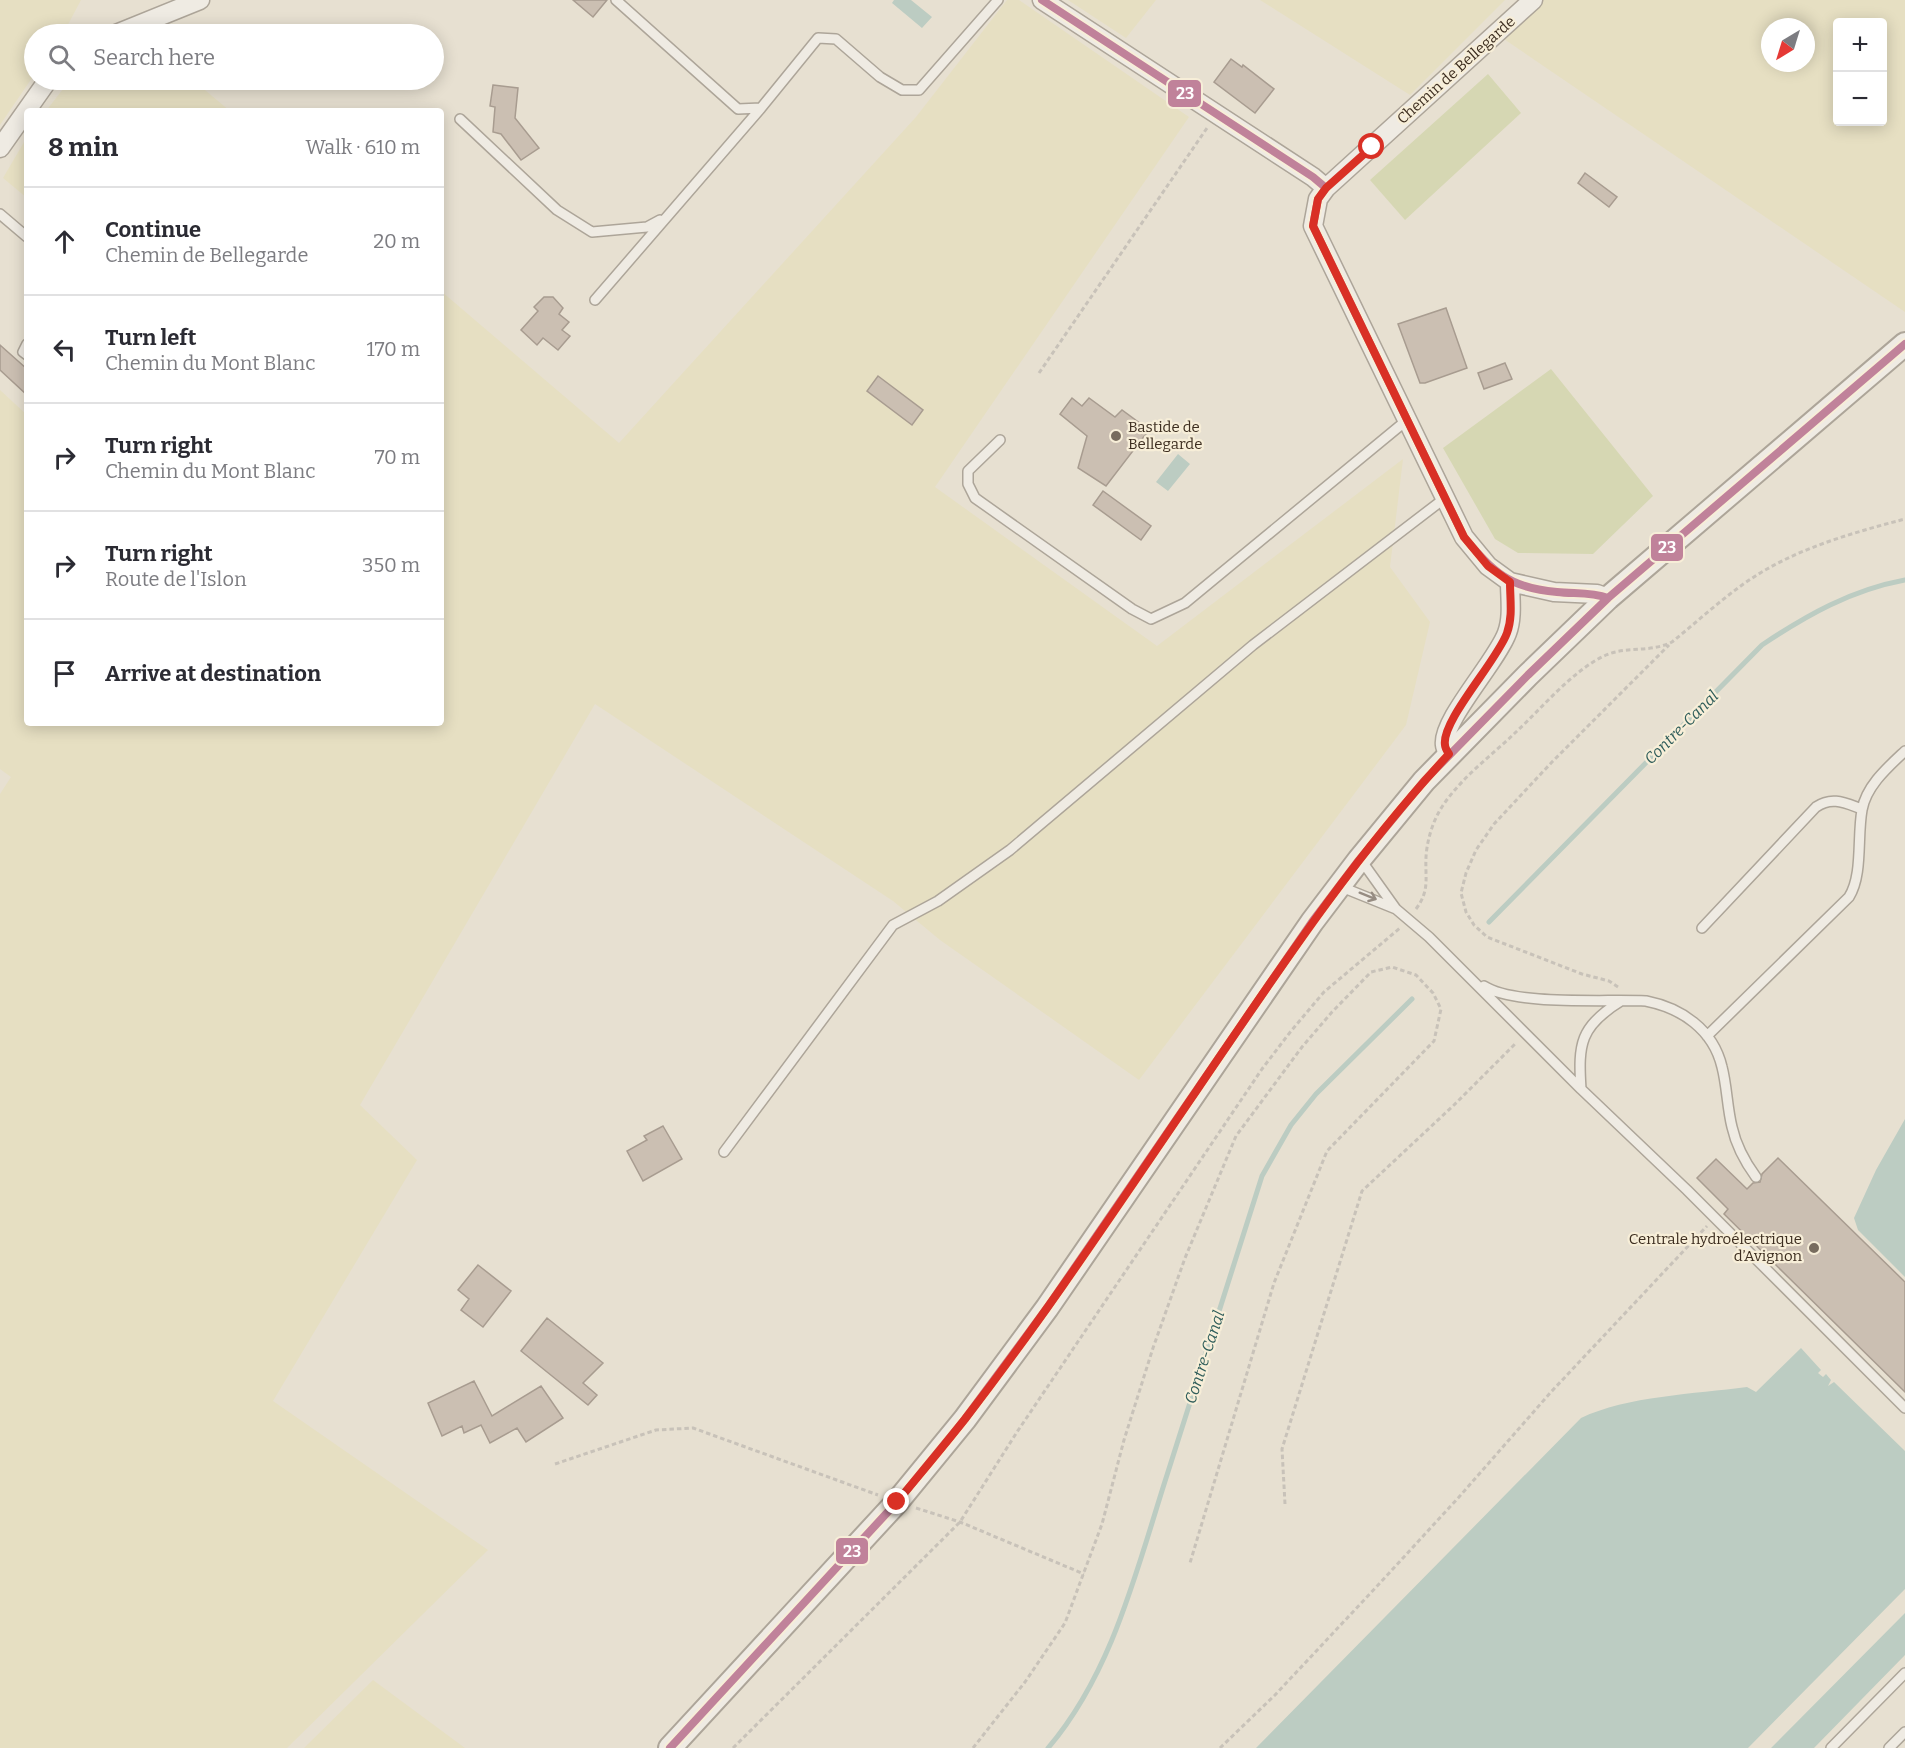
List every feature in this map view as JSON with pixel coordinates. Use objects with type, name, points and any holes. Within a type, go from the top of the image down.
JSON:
[{"type":"street","points":[[141,24],[200,0]]},
{"type":"street","points":[[1042,0],[1313,177],[1326,188],[1318,199],[1313,226],[1464,537],[1488,566],[1510,582],[1554,592],[1597,594],[1608,598]]},
{"type":"street","name":"Chemin de Bellegarde","points":[[1326,188],[1533,0]]},
{"type":"street","points":[[28,108],[41,90]]},
{"type":"street","points":[[0,148],[24,114]]},
{"type":"street","points":[[670,1748],[897,1502],[965,1419],[1047,1308],[1312,922],[1424,781],[1608,598],[1905,344]]},
{"type":"street","points":[[1449,754],[1445,745],[1449,724],[1508,632],[1511,614],[1510,582]]},
{"type":"lane","points":[[616,0],[738,109],[761,108]]},
{"type":"lane","points":[[595,300],[761,108],[818,38],[836,39],[880,76],[902,90],[920,90],[998,0]]},
{"type":"lane","points":[[460,119],[557,210],[592,232],[646,227],[666,217]]},
{"type":"lane","points":[[0,214],[24,234]]},
{"type":"lane","points":[[1000,440],[968,471],[968,484],[975,498],[1132,609],[1151,619],[1185,603],[1407,420]]},
{"type":"lane","points":[[724,1152],[893,925],[938,901],[1010,850],[1253,645],[1445,498]]},
{"type":"lane","points":[[1707,1036],[1849,897],[1856,882],[1862,809],[1870,790],[1905,751]]},
{"type":"lane","points":[[1702,928],[1816,807],[1835,800],[1862,809]]},
{"type":"lane","points":[[1359,860],[1396,909],[1422,930],[1474,980],[1581,1089],[1905,1408]]},
{"type":"lane","points":[[1339,886],[1396,909]]},
{"type":"lane","points":[[1474,980],[1497,993],[1525,998],[1646,1000],[1670,1007],[1691,1019],[1707,1036],[1722,1065],[1732,1126],[1747,1165],[1756,1177]]},
{"type":"lane","points":[[1581,1089],[1580,1050],[1585,1036],[1598,1017],[1623,1000]]},
{"type":"lane","points":[[1830,1748],[1905,1673]]},
{"type":"lane","points":[[1889,1748],[1905,1732]]},
{"type":"path","points":[[1039,373],[1217,114]]},
{"type":"path","points":[[1623,1000],[1622,989],[1609,981],[1582,974],[1487,937],[1474,925],[1466,912],[1461,893],[1466,873],[1476,850],[1494,824],[1552,762],[1672,642],[1744,584],[1795,554],[1905,519]]},
{"type":"path","points":[[1416,908],[1424,898],[1427,886],[1426,858],[1433,824],[1441,809],[1466,779],[1571,680],[1592,664],[1608,654],[1660,648],[1672,642]]},
{"type":"path","points":[[733,1748],[960,1522],[1017,1432],[1262,1069],[1324,992],[1401,926]]},
{"type":"path","points":[[973,1748],[1025,1682],[1065,1623],[1102,1524],[1124,1440],[1161,1326],[1185,1258],[1236,1136],[1302,1047],[1371,972],[1392,968],[1416,975],[1433,993],[1441,1009],[1434,1041],[1327,1151],[1274,1283],[1190,1563]]},
{"type":"path","points":[[1285,1504],[1282,1449],[1362,1191],[1454,1105],[1526,1033]]},
{"type":"path","points":[[1220,1748],[1275,1695],[1380,1583],[1551,1392],[1714,1218]]},
{"type":"path","points":[[555,1464],[656,1430],[693,1428],[897,1502],[960,1522],[1084,1574]]},
{"type":"shaded area","points":[[0,0],[81,0],[68,24],[24,24],[24,90],[0,125]]},
{"type":"shaded area","points":[[894,0],[911,0],[932,17],[922,28],[892,3]]},
{"type":"shaded area","points":[[1007,0],[1019,0],[1189,117],[935,487],[1157,646],[1403,459],[1390,567],[1430,622],[1406,725],[1139,1080],[940,940],[893,901],[595,704],[360,1105],[417,1160],[273,1401],[488,1550],[287,1748],[0,1748],[0,794],[11,777],[0,769],[0,390],[24,412],[24,726],[444,726],[444,294],[619,443],[916,117]]},
{"type":"shaded area","points":[[1068,0],[1156,0],[1126,38]]},
{"type":"shaded area","points":[[1260,0],[1505,0],[1410,95]]},
{"type":"shaded area","points":[[1543,0],[1905,0],[1905,312],[1501,37]]},
{"type":"shaded area","points":[[62,90],[205,90],[226,108],[48,108]]},
{"type":"shaded area","points":[[24,142],[24,196],[3,178]]},
{"type":"shaded area","points":[[1178,454],[1190,464],[1168,491],[1156,482]]},
{"type":"shaded area","points":[[1905,1119],[1905,1277],[1858,1230],[1854,1218],[1876,1170]]},
{"type":"shaded area","points":[[1801,1348],[1821,1370],[1818,1373],[1823,1377],[1826,1374],[1831,1380],[1828,1386],[1834,1382],[1905,1451],[1905,1589],[1748,1748],[1256,1748],[1581,1418],[1640,1400],[1747,1387],[1756,1392]]},
{"type":"shaded area","points":[[1905,1613],[1905,1655],[1814,1748],[1771,1748]]},
{"type":"shaded area","points":[[373,1680],[465,1748],[304,1748]]},
{"type":"green space","points":[[1488,74],[1521,113],[1405,220],[1370,180]]},
{"type":"green space","points":[[1551,369],[1653,496],[1593,554],[1518,553],[1495,539],[1443,448]]},
{"type":"building","points":[[573,0],[607,0],[593,17]]},
{"type":"building","points":[[1231,59],[1242,67],[1243,65],[1274,89],[1255,113],[1214,82]]},
{"type":"building","points":[[493,85],[518,88],[515,118],[539,148],[521,160],[501,134],[493,132],[495,107],[490,106]]},
{"type":"building","points":[[1585,173],[1617,197],[1609,207],[1578,183]]},
{"type":"building","points":[[544,297],[553,297],[563,308],[559,314],[569,322],[562,330],[570,336],[558,350],[543,338],[537,345],[521,330],[538,311],[534,307]]},
{"type":"building","points":[[1446,308],[1467,368],[1420,383],[1398,324]]},
{"type":"building","points":[[0,345],[24,366],[24,392],[0,370]]},
{"type":"building","points":[[1505,363],[1512,379],[1484,389],[1478,373]]},
{"type":"building","points":[[878,376],[923,410],[912,425],[867,391]]},
{"type":"building","name":"Bastide de Bellegarde","points":[[1072,398],[1082,406],[1089,398],[1115,417],[1122,410],[1149,430],[1106,486],[1078,468],[1087,436],[1060,414]]},
{"type":"building","points":[[1103,491],[1151,526],[1141,540],[1093,505]]},
{"type":"building","points":[[663,1126],[682,1159],[643,1181],[627,1151],[647,1140],[644,1136]]},
{"type":"building","name":"Centrale hydroélectrique d’Avignon","points":[[1778,1158],[1905,1282],[1905,1392],[1724,1214],[1728,1209],[1697,1178],[1716,1159],[1747,1189],[1753,1183],[1760,1182],[1762,1174]]},
{"type":"building","points":[[478,1265],[511,1291],[483,1327],[461,1310],[469,1299],[458,1290]]},
{"type":"building","points":[[547,1318],[603,1363],[583,1383],[597,1395],[588,1405],[521,1351]]},
{"type":"building","points":[[474,1381],[492,1416],[541,1386],[563,1418],[526,1442],[517,1428],[490,1443],[481,1425],[464,1433],[462,1426],[442,1436],[428,1403]]},
{"type":"waterway","name":"Contre-Canal","points":[[1489,922],[1762,645],[1830,605],[1866,590],[1905,580]]},
{"type":"waterway","name":"Contre-Canal","points":[[1048,1748],[1071,1718],[1090,1686],[1121,1618],[1262,1176],[1291,1125],[1316,1094],[1412,999]]},
{"type":"transit line","name":"23","points":[[1042,0],[1313,177],[1326,188]]},
{"type":"transit line","name":"23","points":[[1326,188],[1318,199],[1313,226],[1464,537],[1484,560],[1514,582],[1540,590],[1608,598]]},
{"type":"transit line","name":"23","points":[[670,1748],[897,1502],[965,1419],[1047,1308],[1312,922],[1424,781],[1528,675],[1608,598],[1905,344]]},
{"type":"place","name":"Bastide de Bellegarde","points":[[1116,436]]},
{"type":"place","name":"Centrale hydroélectrique d’Avignon","points":[[1814,1248]]},
{"type":"route","points":[[897,1502],[965,1419],[1047,1308],[1312,922],[1359,860],[1449,754],[1445,745],[1449,724],[1508,632],[1511,614],[1510,582],[1488,566],[1464,537],[1313,226],[1318,199],[1326,188],[1372,147]]}]
